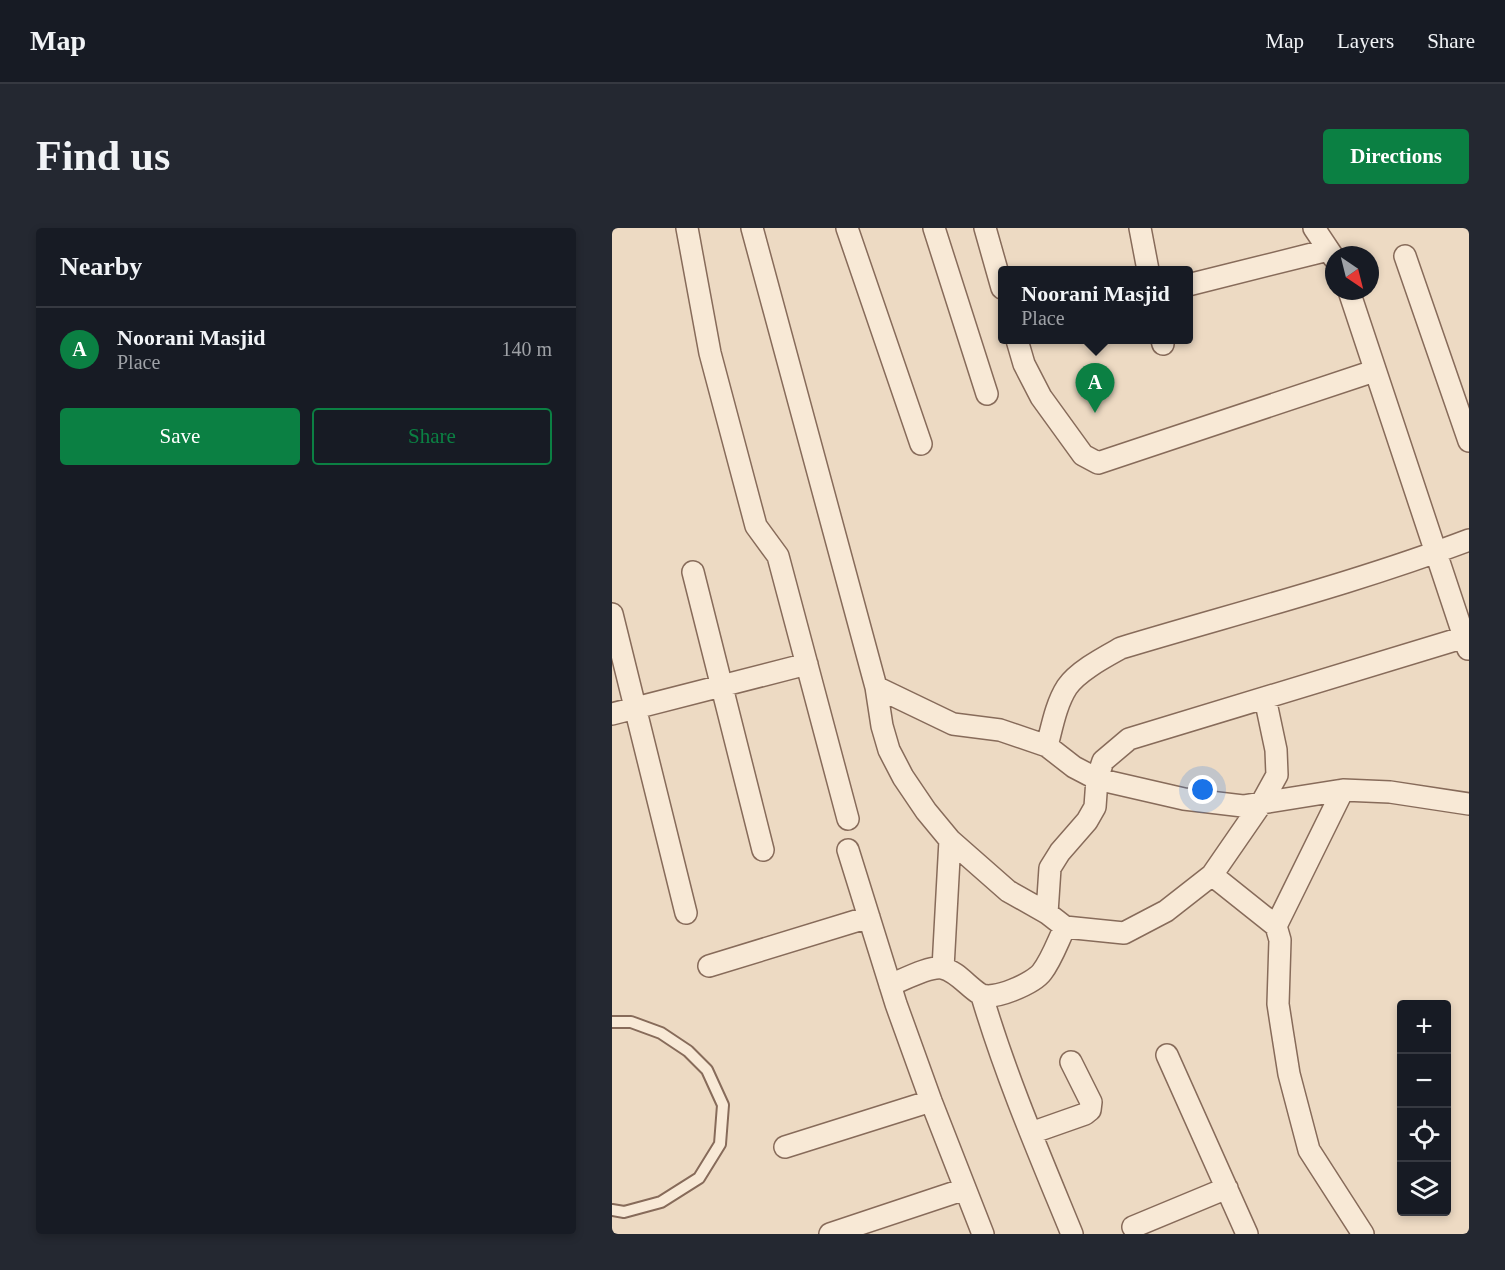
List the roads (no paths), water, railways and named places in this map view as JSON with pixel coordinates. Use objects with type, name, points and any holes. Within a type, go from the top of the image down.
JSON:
[{"type":"street","points":[[687,228],[710,353],[737,457],[756,526],[778,556],[848,819]]},
{"type":"street","points":[[753,228],[876,687],[882,726],[903,777],[950,840],[1008,891],[1047,913],[1065,927],[1124,933],[1166,911],[1212,875],[1261,804],[1277,775],[1276,750],[1265,698]]},
{"type":"street","points":[[847,228],[921,444]]},
{"type":"street","points":[[934,228],[987,394]]},
{"type":"street","points":[[985,228],[998,274]]},
{"type":"street","points":[[1140,228],[1147,266]]},
{"type":"street","points":[[1314,228],[1326,246]]},
{"type":"street","points":[[1193,284],[1325,255]]},
{"type":"street","points":[[1405,256],[1469,441]]},
{"type":"street","points":[[1047,913],[1050,868],[1060,852],[1087,821],[1095,807],[1106,775],[1129,739],[1265,698],[1467,644],[1351,300]]},
{"type":"street","points":[[1018,344],[1024,364],[1041,397],[1083,455],[1098,463],[1374,371]]},
{"type":"street","points":[[1047,746],[1055,716],[1067,686],[1096,662],[1121,648],[1436,553],[1469,540]]},
{"type":"street","points":[[693,572],[763,850]]},
{"type":"street","points":[[612,614],[686,912]]},
{"type":"street","points":[[612,714],[807,664]]},
{"type":"street","points":[[876,687],[953,724],[1000,730],[1047,746],[1074,767],[1184,799],[1243,806],[1343,790],[1390,792],[1469,804]]},
{"type":"street","points":[[1276,926],[1343,790]]},
{"type":"street","points":[[943,968],[950,840]]},
{"type":"street","points":[[848,850],[890,985],[931,1101],[983,1234]]},
{"type":"street","points":[[1212,875],[1276,926],[1280,940],[1278,1004],[1289,1074],[1309,1150],[1363,1234]]},
{"type":"street","points":[[709,966],[869,917]]},
{"type":"street","points":[[982,996],[994,996],[1020,987],[1041,974],[1065,927]]},
{"type":"street","points":[[890,985],[932,969],[943,968],[982,996],[1030,1133],[1072,1234]]},
{"type":"street","points":[[1167,1055],[1247,1234]]},
{"type":"street","points":[[1030,1133],[1090,1110],[1091,1102],[1071,1062]]},
{"type":"street","points":[[785,1147],[931,1101]]},
{"type":"street","points":[[1133,1227],[1227,1188]]},
{"type":"street","points":[[830,1234],[965,1189]]},
{"type":"lane","points":[[612,1022],[631,1022],[661,1033],[688,1051],[707,1070],[723,1105],[720,1144],[699,1178],[661,1202],[624,1212],[612,1210]]},
{"type":"place","name":"Noorani Masjid","points":[[1095,413]]}]
